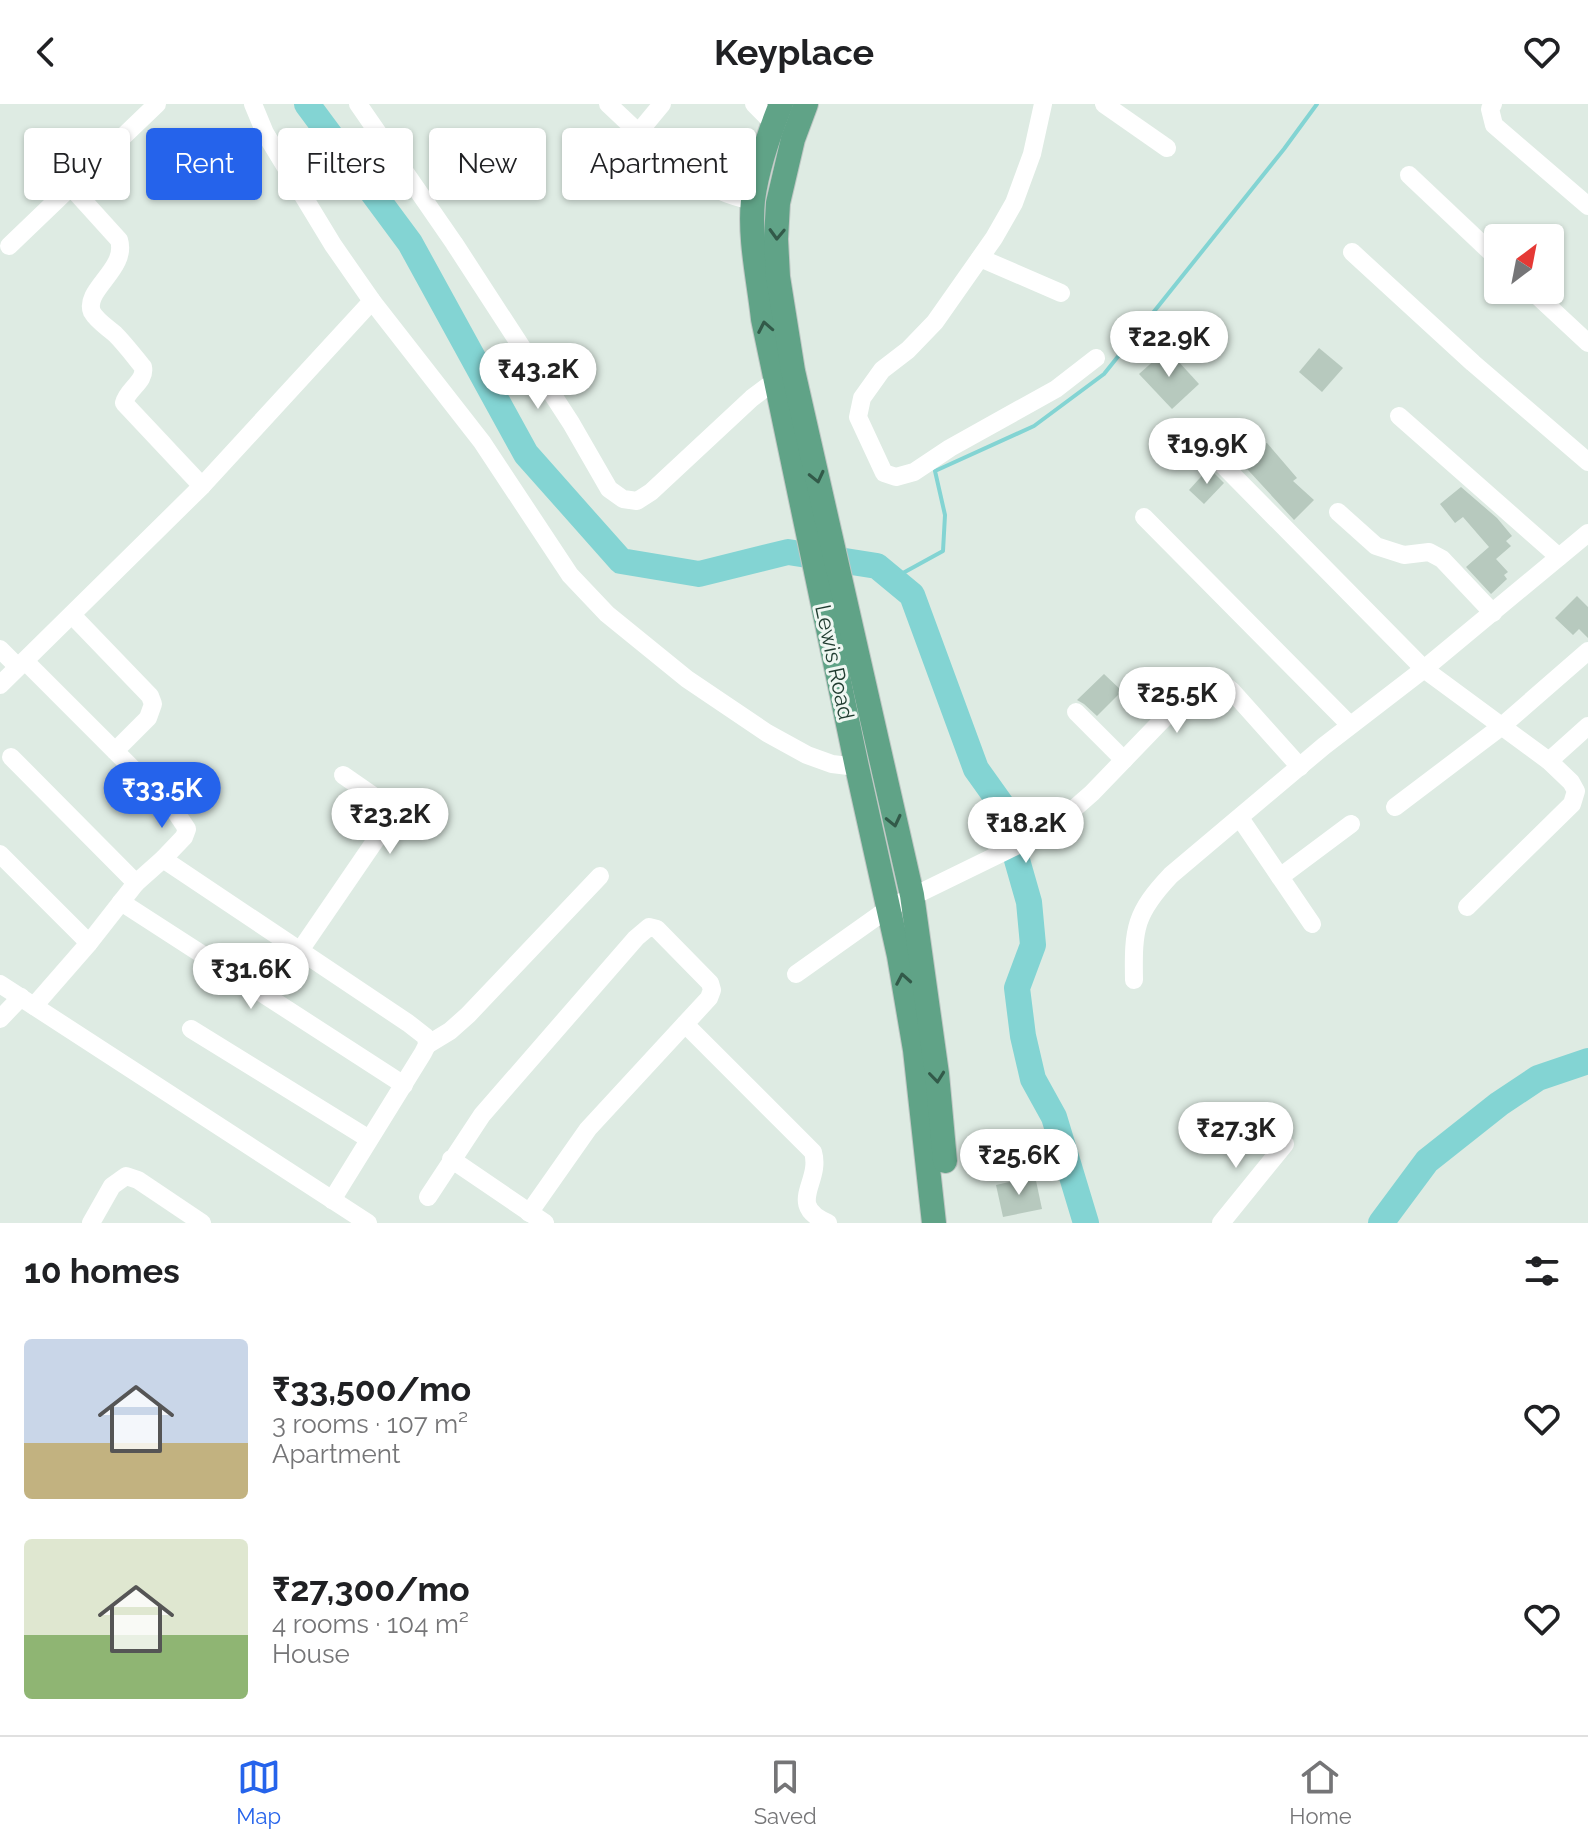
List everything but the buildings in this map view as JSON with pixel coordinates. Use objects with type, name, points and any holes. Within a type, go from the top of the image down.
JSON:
[{"type":"main road","name":"Lewis Road","points":[[806,104],[777,152],[753,201],[763,319],[877,744],[912,895],[937,1074],[950,1223]]},
{"type":"main road","name":"Lewis Road","points":[[777,114],[776,239],[785,395],[915,1050],[934,1223]]},
{"type":"street","points":[[130,130],[157,104]]},
{"type":"street","points":[[253,104],[265,133],[333,245],[372,301],[482,442],[570,575],[607,614],[687,679],[767,733],[807,755],[832,764],[855,757]]},
{"type":"street","points":[[358,104],[454,243],[571,423],[609,489],[623,499],[637,501],[651,492],[752,398],[785,395]]},
{"type":"street","points":[[608,104],[633,128]]},
{"type":"street","points":[[642,128],[662,104]]},
{"type":"street","points":[[754,104],[777,114]]},
{"type":"street","points":[[1043,104],[1032,154],[1014,203],[935,322],[908,350],[882,370],[862,398],[858,417],[884,473],[896,477],[914,472],[950,448],[1056,389],[1096,358]]},
{"type":"street","points":[[1104,104],[1167,148]]},
{"type":"street","points":[[1493,104],[1490,109],[1494,125],[1588,206]]},
{"type":"street","points":[[1409,175],[1484,246]]},
{"type":"street","points":[[9,246],[57,200]]},
{"type":"street","points":[[83,200],[119,240],[121,247],[120,257],[92,298],[90,307],[94,317],[115,334],[143,367],[142,377],[124,403],[202,486]]},
{"type":"street","points":[[1352,252],[1473,363],[1588,462]]},
{"type":"street","points":[[980,258],[1061,293]]},
{"type":"street","points":[[0,685],[202,486],[372,301]]},
{"type":"street","points":[[1546,304],[1588,343]]},
{"type":"street","points":[[1399,416],[1559,557]]},
{"type":"street","points":[[1214,456],[1424,669],[1549,761],[1571,782],[1576,791],[1575,798],[1467,907]]},
{"type":"street","points":[[1338,512],[1376,546],[1404,555],[1429,552],[1442,559],[1493,613]]},
{"type":"street","points":[[1144,517],[1350,725]]},
{"type":"street","points":[[1134,980],[1135,934],[1144,906],[1171,875],[1350,725],[1424,669],[1588,533]]},
{"type":"street","points":[[72,615],[150,696],[153,704],[148,718],[115,751]]},
{"type":"street","points":[[0,649],[21,664],[115,751],[175,811],[187,829],[184,837],[136,883],[89,943],[27,1002],[0,1019]]},
{"type":"street","points":[[1395,807],[1502,726],[1588,651]]},
{"type":"street","points":[[796,974],[889,908],[1051,829],[1092,793],[1198,683],[1209,679],[1220,681],[1300,767]]},
{"type":"street","points":[[1076,712],[1124,760]]},
{"type":"street","points":[[1549,761],[1588,726]]},
{"type":"street","points":[[11,757],[136,883]]},
{"type":"street","points":[[299,952],[388,822],[390,814],[379,800],[343,775]]},
{"type":"street","points":[[1240,818],[1312,924]]},
{"type":"street","points":[[1280,877],[1351,824]]},
{"type":"street","points":[[2,859],[89,943]]},
{"type":"street","points":[[163,859],[418,1030],[426,1037],[427,1045]]},
{"type":"street","points":[[332,1200],[427,1045],[468,1015],[600,876]]},
{"type":"street","points":[[121,902],[404,1085]]},
{"type":"street","points":[[428,1197],[451,1159],[508,1083],[649,927],[657,929],[710,983],[712,990],[709,998],[588,1129],[537,1218],[451,1159]]},
{"type":"street","points":[[0,984],[368,1223]]},
{"type":"street","points":[[685,1024],[813,1152],[816,1161],[814,1175],[805,1200],[808,1208],[828,1223]]},
{"type":"street","points":[[191,1029],[369,1139]]},
{"type":"street","points":[[1221,1223],[1285,1144]]},
{"type":"street","points":[[91,1223],[112,1186],[126,1176],[138,1180],[202,1223]]},
{"type":"waterway","points":[[307,104],[410,243],[526,454],[621,561],[699,574],[788,552],[877,566],[912,595],[976,769],[1001,804],[1029,902],[1033,945],[1017,988],[1023,1036],[1033,1079],[1054,1117],[1086,1223]]},
{"type":"waterway","points":[[892,579],[943,551],[945,515],[935,471],[1034,426],[1104,374],[1317,104]]},
{"type":"waterway","points":[[1381,1223],[1427,1161],[1499,1104],[1538,1078],[1588,1061]]}]
